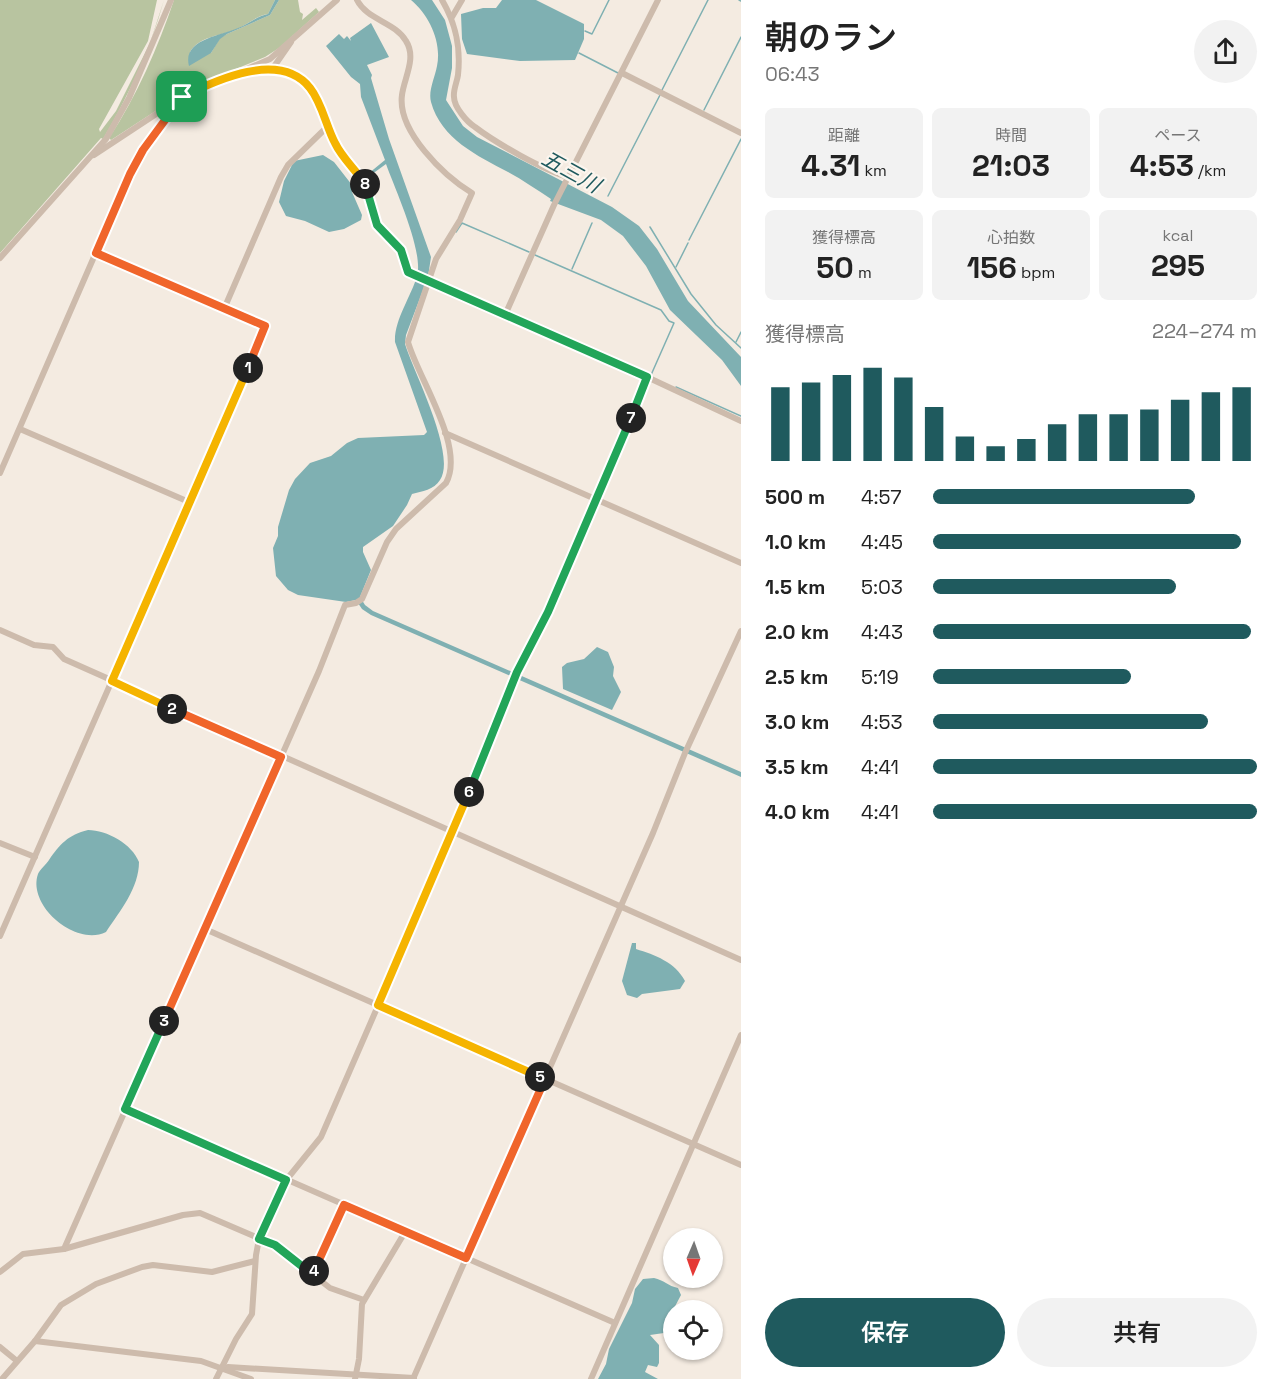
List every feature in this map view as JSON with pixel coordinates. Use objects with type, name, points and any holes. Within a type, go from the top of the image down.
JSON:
[{"type":"street","points":[[0,258],[106,139],[152,50],[171,0]]},
{"type":"street","points":[[86,161],[182,97],[270,59],[337,0]]},
{"type":"street","points":[[64,1249],[319,671],[345,605],[359,601],[387,542],[396,529],[446,483],[450,476],[445,434],[436,405],[408,342],[436,259],[460,220],[472,193],[453,181],[430,158],[404,114],[402,93],[410,61],[406,41],[398,32],[367,12],[357,0]]},
{"type":"street","points":[[442,0],[452,17],[459,59],[453,96],[458,107],[474,127],[540,165],[568,177]]},
{"type":"street","points":[[452,17],[462,0]]},
{"type":"street","points":[[505,315],[554,205],[658,0]]},
{"type":"street","points":[[273,68],[291,42]]},
{"type":"street","points":[[233,74],[273,68],[299,78],[310,87],[336,146],[364,183],[377,225],[401,250],[408,272],[741,421]]},
{"type":"street","points":[[621,73],[741,133]]},
{"type":"street","points":[[0,473],[130,174],[143,150],[182,97]]},
{"type":"street","points":[[224,309],[281,177],[288,165],[327,127]]},
{"type":"street","points":[[0,936],[265,326],[96,253]]},
{"type":"street","points":[[216,1379],[252,1314],[255,1261],[259,1239],[286,1180],[321,1137],[453,833],[516,676],[548,612],[597,500],[647,377]]},
{"type":"street","points":[[20,429],[189,502]]},
{"type":"street","points":[[445,434],[741,563]]},
{"type":"street","points":[[0,630],[34,645],[53,647],[64,659],[112,681],[741,960]]},
{"type":"street","points":[[35,1341],[177,1358],[221,1367],[356,1377],[413,1378],[653,833],[686,750],[741,632]]},
{"type":"street","points":[[0,843],[35,857]]},
{"type":"street","points":[[205,929],[741,1165]]},
{"type":"street","points":[[591,1379],[741,1035]]},
{"type":"street","points":[[125,1109],[615,1323]]},
{"type":"street","points":[[313,1275],[344,1205]]},
{"type":"street","points":[[0,1272],[23,1254],[64,1249],[200,1213],[275,1245],[330,1288],[364,1300]]},
{"type":"street","points":[[356,1377],[360,1311],[364,1300],[405,1232]]},
{"type":"street","points":[[2,1379],[35,1341],[61,1305],[96,1284],[153,1265],[212,1272],[255,1261]]},
{"type":"street","points":[[0,1347],[17,1361]]},
{"type":"street","points":[[221,1367],[251,1379]]},
{"type":"green space","points":[[0,0],[157,0],[148,41],[99,129],[100,132],[116,111],[149,45],[122,106],[103,139],[101,138],[0,253]]},
{"type":"green space","points":[[174,0],[275,0],[268,14],[237,29],[205,40],[190,52],[211,53],[220,38],[270,15],[279,0],[298,0],[300,12],[303,14],[302,20],[316,8],[319,12],[279,48],[265,57],[211,79],[174,99],[111,140],[109,138],[146,71]]},
{"type":"water","points":[[275,0],[279,0],[270,15],[227,34],[220,39],[211,53],[189,66],[188,57],[197,44],[268,14]]},
{"type":"water","points":[[411,0],[432,0],[445,20],[452,46],[452,68],[446,100],[463,126],[477,137],[612,207],[639,226],[657,249],[688,301],[741,357],[741,386],[722,360],[670,310],[646,266],[623,236],[601,220],[550,201],[551,199],[525,182],[473,153],[443,126],[430,98],[438,57],[436,39],[423,13]]},
{"type":"water","points":[[502,0],[536,0],[584,24],[584,39],[575,60],[520,61],[467,54],[462,39],[461,14],[483,8],[496,8]]},
{"type":"water","points":[[371,23],[389,57],[367,65],[372,75],[389,139],[431,257],[428,277],[406,335],[405,344],[439,434],[444,468],[440,480],[434,486],[412,494],[393,526],[363,547],[371,570],[360,597],[373,611],[741,772],[741,777],[371,615],[362,609],[356,600],[346,602],[298,595],[288,590],[276,576],[273,548],[289,490],[295,479],[310,463],[331,456],[347,443],[358,438],[424,435],[427,432],[395,342],[397,325],[417,276],[418,265],[413,237],[386,164],[364,180],[363,178],[385,160],[361,97],[360,84],[351,77],[326,46],[339,34],[344,39],[347,36],[351,41],[350,38]]},
{"type":"water","points":[[323,155],[334,162],[352,185],[358,181],[360,185],[352,192],[362,215],[361,220],[344,229],[329,232],[305,221],[286,216],[279,202],[284,181],[294,161]]},
{"type":"water","points":[[597,647],[608,652],[614,667],[613,676],[621,692],[612,710],[563,689],[562,667],[567,663],[584,659]]},
{"type":"water","points":[[88,830],[103,832],[118,839],[131,849],[139,862],[136,881],[123,907],[106,932],[94,935],[81,934],[56,920],[47,910],[36,886],[39,872],[61,845],[70,837]]},
{"type":"water","points":[[632,943],[636,943],[636,949],[657,957],[676,969],[685,981],[680,989],[642,994],[637,998],[627,995],[622,981]]},
{"type":"water","points":[[643,1279],[661,1280],[663,1288],[678,1288],[681,1295],[678,1300],[663,1300],[663,1333],[650,1335],[659,1345],[659,1363],[657,1367],[648,1365],[645,1372],[658,1379],[598,1379],[606,1364],[609,1349],[632,1303],[635,1289]]},
{"type":"waterway","points":[[585,31],[592,34],[609,0]]},
{"type":"waterway","points":[[662,90],[708,0]]},
{"type":"waterway","points":[[704,110],[741,37]]},
{"type":"waterway","points":[[579,53],[618,73]]},
{"type":"waterway","points":[[608,196],[660,95]]},
{"type":"waterway","points":[[689,240],[741,139]]},
{"type":"waterway","points":[[456,232],[462,223],[529,252]]},
{"type":"waterway","points":[[572,269],[592,223]]},
{"type":"waterway","points":[[650,227],[691,294],[716,325],[741,348]]},
{"type":"waterway","points":[[676,267],[688,243]]},
{"type":"waterway","points":[[535,255],[661,310],[669,321],[674,323],[651,375]]},
{"type":"waterway","points":[[736,342],[741,332]]},
{"type":"waterway","points":[[676,387],[741,416]]},
{"type":"route","points":[[273,68],[299,78],[310,87],[336,146],[364,183],[374,219],[381,230],[401,250],[406,259],[408,272],[428,283],[429,281],[647,377],[615,459],[548,612],[517,672],[453,833],[378,1005],[545,1079],[466,1258],[344,1205],[313,1275],[275,1245],[259,1239],[286,1180],[125,1109],[281,757],[112,681],[265,326],[96,253],[130,174],[148,140],[182,97],[233,74],[247,74],[273,68]]},
{"type":"water label","name":"五三川","points":[[571,172]]}]
